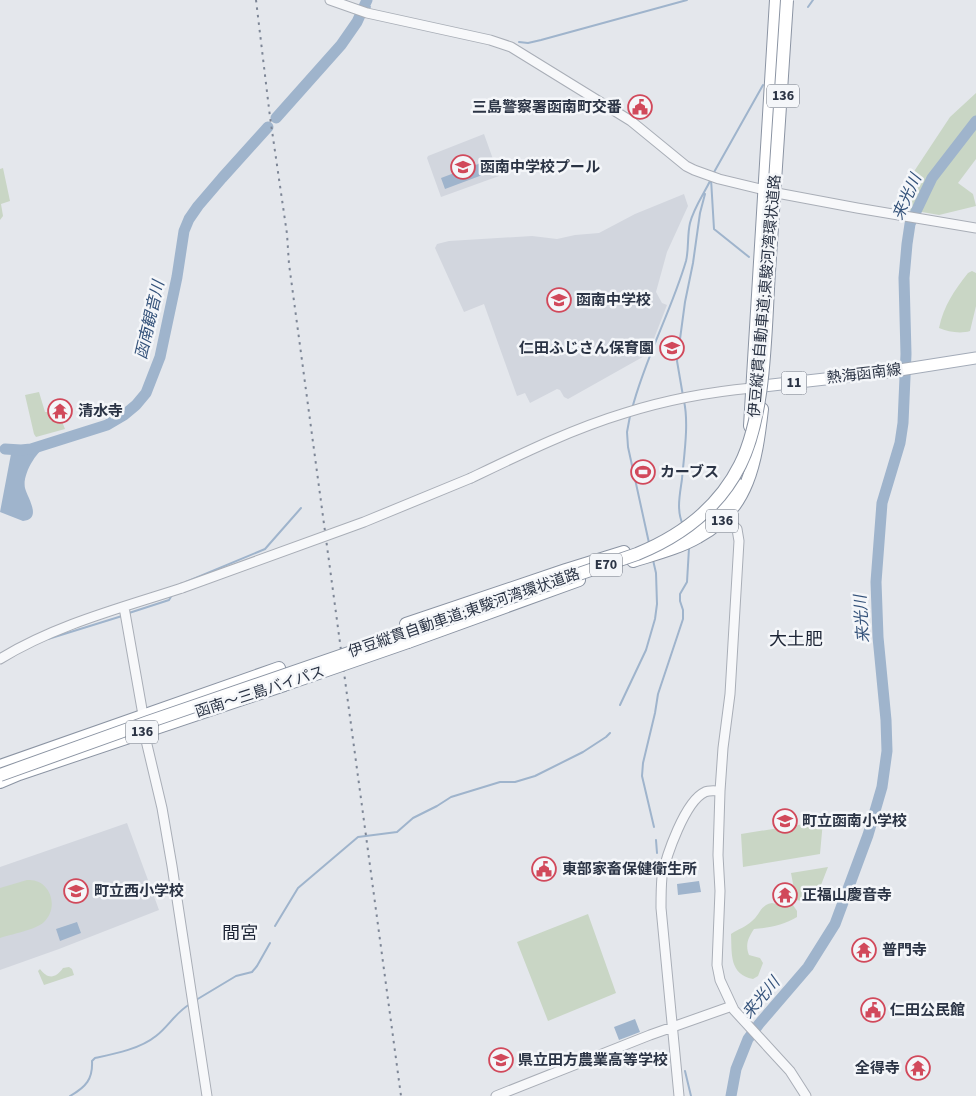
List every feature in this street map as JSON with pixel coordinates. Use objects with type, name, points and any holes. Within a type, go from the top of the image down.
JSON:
[{"type":"highway","name":"函南～三島バイパス","points":[[0,782],[408,642],[683,543],[698,537],[722,516],[745,464],[758,387],[770,191],[776,0]]},
{"type":"highway","name":"伊豆縦貫自動車道;東駿河湾環状道路","points":[[0,775],[203,702],[637,554],[676,536],[707,510],[726,488],[739,467],[751,437],[758,406],[787,0]]},
{"type":"highway","name":"函南～三島バイパス","points":[[770,191],[792,0]]},
{"type":"highway","name":"函南～三島バイパス","points":[[0,766],[406,624],[566,570],[676,537],[722,516]]},
{"type":"main road","name":"熱海函南線","points":[[758,387],[887,372],[976,358]]},
{"type":"street","points":[[330,0],[363,12],[490,40],[511,47],[631,121],[686,166],[719,179],[770,191],[976,228]]},
{"type":"street","points":[[0,659],[15,650],[56,632],[364,522],[471,478],[516,456],[596,423],[627,412],[717,391],[758,387]]},
{"type":"street","points":[[722,516],[737,529],[739,550],[730,694],[720,791],[718,854],[720,891],[717,964],[720,980],[732,1006],[790,1071],[806,1096]]},
{"type":"street","points":[[124,607],[143,715],[144,732],[162,808],[172,866],[207,1096]]},
{"type":"street","points":[[679,1096],[661,908],[662,878],[674,837],[691,806],[706,792],[720,791]]},
{"type":"street","points":[[496,1096],[732,1006]]},
{"type":"shaded area","name":"函南中学校プール","points":[[484,134],[499,176],[441,197],[427,158],[428,156]]},
{"type":"shaded area","name":"函南中学校","points":[[684,194],[688,206],[667,252],[656,292],[662,303],[667,305],[648,354],[568,399],[557,389],[530,403],[525,393],[517,396],[484,304],[464,312],[435,248],[437,244],[449,241],[532,236],[557,239],[599,233],[635,214]]},
{"type":"shaded area","name":"町立西小学校","points":[[127,823],[159,910],[0,970],[0,867]]},
{"type":"green space","points":[[976,93],[976,159],[958,183],[973,194],[976,206],[939,215],[899,208],[911,176],[950,117]]},
{"type":"green space","points":[[3,168],[10,201],[1,204],[3,216],[0,220],[0,169]]},
{"type":"green space","points":[[972,271],[976,273],[976,306],[970,331],[954,332],[939,328],[950,299],[968,273]]},
{"type":"green space","points":[[39,392],[45,412],[48,412],[51,421],[61,419],[65,429],[36,437],[25,395]]},
{"type":"green space","points":[[823,821],[820,854],[743,867],[741,834]]},
{"type":"green space","points":[[828,867],[814,903],[796,900],[791,873]]},
{"type":"green space","points":[[27,880],[35,881],[47,888],[52,902],[49,916],[40,925],[0,938],[0,888]]},
{"type":"green space","points":[[772,903],[785,906],[793,905],[797,911],[797,917],[776,926],[754,929],[750,935],[747,948],[749,955],[760,958],[763,963],[758,976],[753,979],[740,973],[733,962],[731,934],[750,923],[765,906]]},
{"type":"green space","points":[[588,914],[616,993],[548,1021],[517,942]]},
{"type":"green space","points":[[69,967],[74,975],[44,985],[38,971],[40,969],[46,975],[55,976],[63,968]]},
{"type":"water","points":[[481,163],[485,174],[445,189],[441,178]]},
{"type":"water","points":[[48,441],[49,445],[44,447],[35,457],[26,476],[25,488],[32,507],[32,516],[23,521],[0,512],[11,454],[5,453],[6,445],[22,446]]},
{"type":"water","points":[[699,881],[701,892],[678,895],[677,884]]},
{"type":"water","points":[[77,922],[81,933],[60,941],[56,929]]},
{"type":"water","points":[[635,1019],[640,1032],[619,1040],[614,1027]]},
{"type":"waterway","name":"函南観音川","points":[[276,118],[341,45],[357,22],[367,0]]},
{"type":"waterway","points":[[519,42],[528,43],[541,40],[687,0]]},
{"type":"waterway","points":[[808,7],[813,0]]},
{"type":"waterway","name":"函南観音川","points":[[365,6],[370,7]]},
{"type":"waterway","points":[[713,174],[763,85]]},
{"type":"waterway","name":"来光川","points":[[731,1096],[736,1069],[748,1039],[808,967],[835,924],[868,835],[882,787],[887,751],[878,637],[876,582],[882,503],[900,443],[903,423],[906,354],[904,278],[907,244],[910,224],[932,178],[976,121]]},
{"type":"waterway","name":"函南観音川","points":[[5,449],[31,449],[107,425],[124,415],[146,393],[160,357],[177,277],[184,231],[189,219],[222,178],[268,127]]},
{"type":"waterway","points":[[711,179],[714,229],[749,257]]},
{"type":"waterway","points":[[632,409],[637,390],[686,261],[692,217],[711,179]]},
{"type":"waterway","points":[[683,396],[677,361],[685,302],[705,194]]},
{"type":"waterway","points":[[683,525],[679,502],[686,440],[684,401]]},
{"type":"waterway","points":[[630,416],[627,432],[628,447],[649,543]]},
{"type":"waterway","points":[[186,582],[265,549],[301,508]]},
{"type":"waterway","points":[[654,827],[642,776],[643,763],[658,694],[683,619],[680,594],[687,582],[689,548]]},
{"type":"waterway","points":[[620,705],[646,650],[655,619],[657,604],[656,573],[653,560]]},
{"type":"waterway","points":[[129,613],[169,600],[172,595]]},
{"type":"waterway","points":[[48,639],[122,616]]},
{"type":"waterway","points":[[275,926],[298,888],[358,837],[397,832],[413,818],[451,797],[500,782],[515,782],[535,776],[583,752],[610,733]]},
{"type":"waterway","points":[[656,840],[657,853]]},
{"type":"waterway","points":[[196,1000],[236,976],[252,972],[270,943]]},
{"type":"waterway","points":[[70,1096],[84,1086],[90,1078],[92,1061],[95,1058],[127,1050],[150,1041],[180,1011],[190,1004]]},
{"type":"waterway","points":[[685,1071],[691,1096]]},
{"type":"railway","points":[[256,0],[287,234],[289,264],[401,1096]]},
{"type":"place","name":"三島警察署函南町交番","points":[[640,107]]},
{"type":"place","name":"函南中学校プール","points":[[463,167]]},
{"type":"place","name":"函南中学校","points":[[559,300]]},
{"type":"place","name":"仁田ふじさん保育園","points":[[672,348]]},
{"type":"place","name":"清水寺","points":[[60,411]]},
{"type":"place","name":"カーブス","points":[[643,472]]},
{"type":"place","name":"町立函南小学校","points":[[785,821]]},
{"type":"place","name":"東部家畜保健衛生所","points":[[544,869]]},
{"type":"place","name":"町立西小学校","points":[[76,891]]},
{"type":"place","name":"正福山慶音寺","points":[[785,895]]},
{"type":"place","name":"普門寺","points":[[864,950]]},
{"type":"place","name":"仁田公民館","points":[[873,1010]]},
{"type":"place","name":"県立田方農業高等学校","points":[[501,1060]]},
{"type":"place","name":"全得寺","points":[[918,1068]]},
{"type":"district","name":"大土肥","points":[[796,639]]},
{"type":"district","name":"間宮","points":[[240,933]]}]
